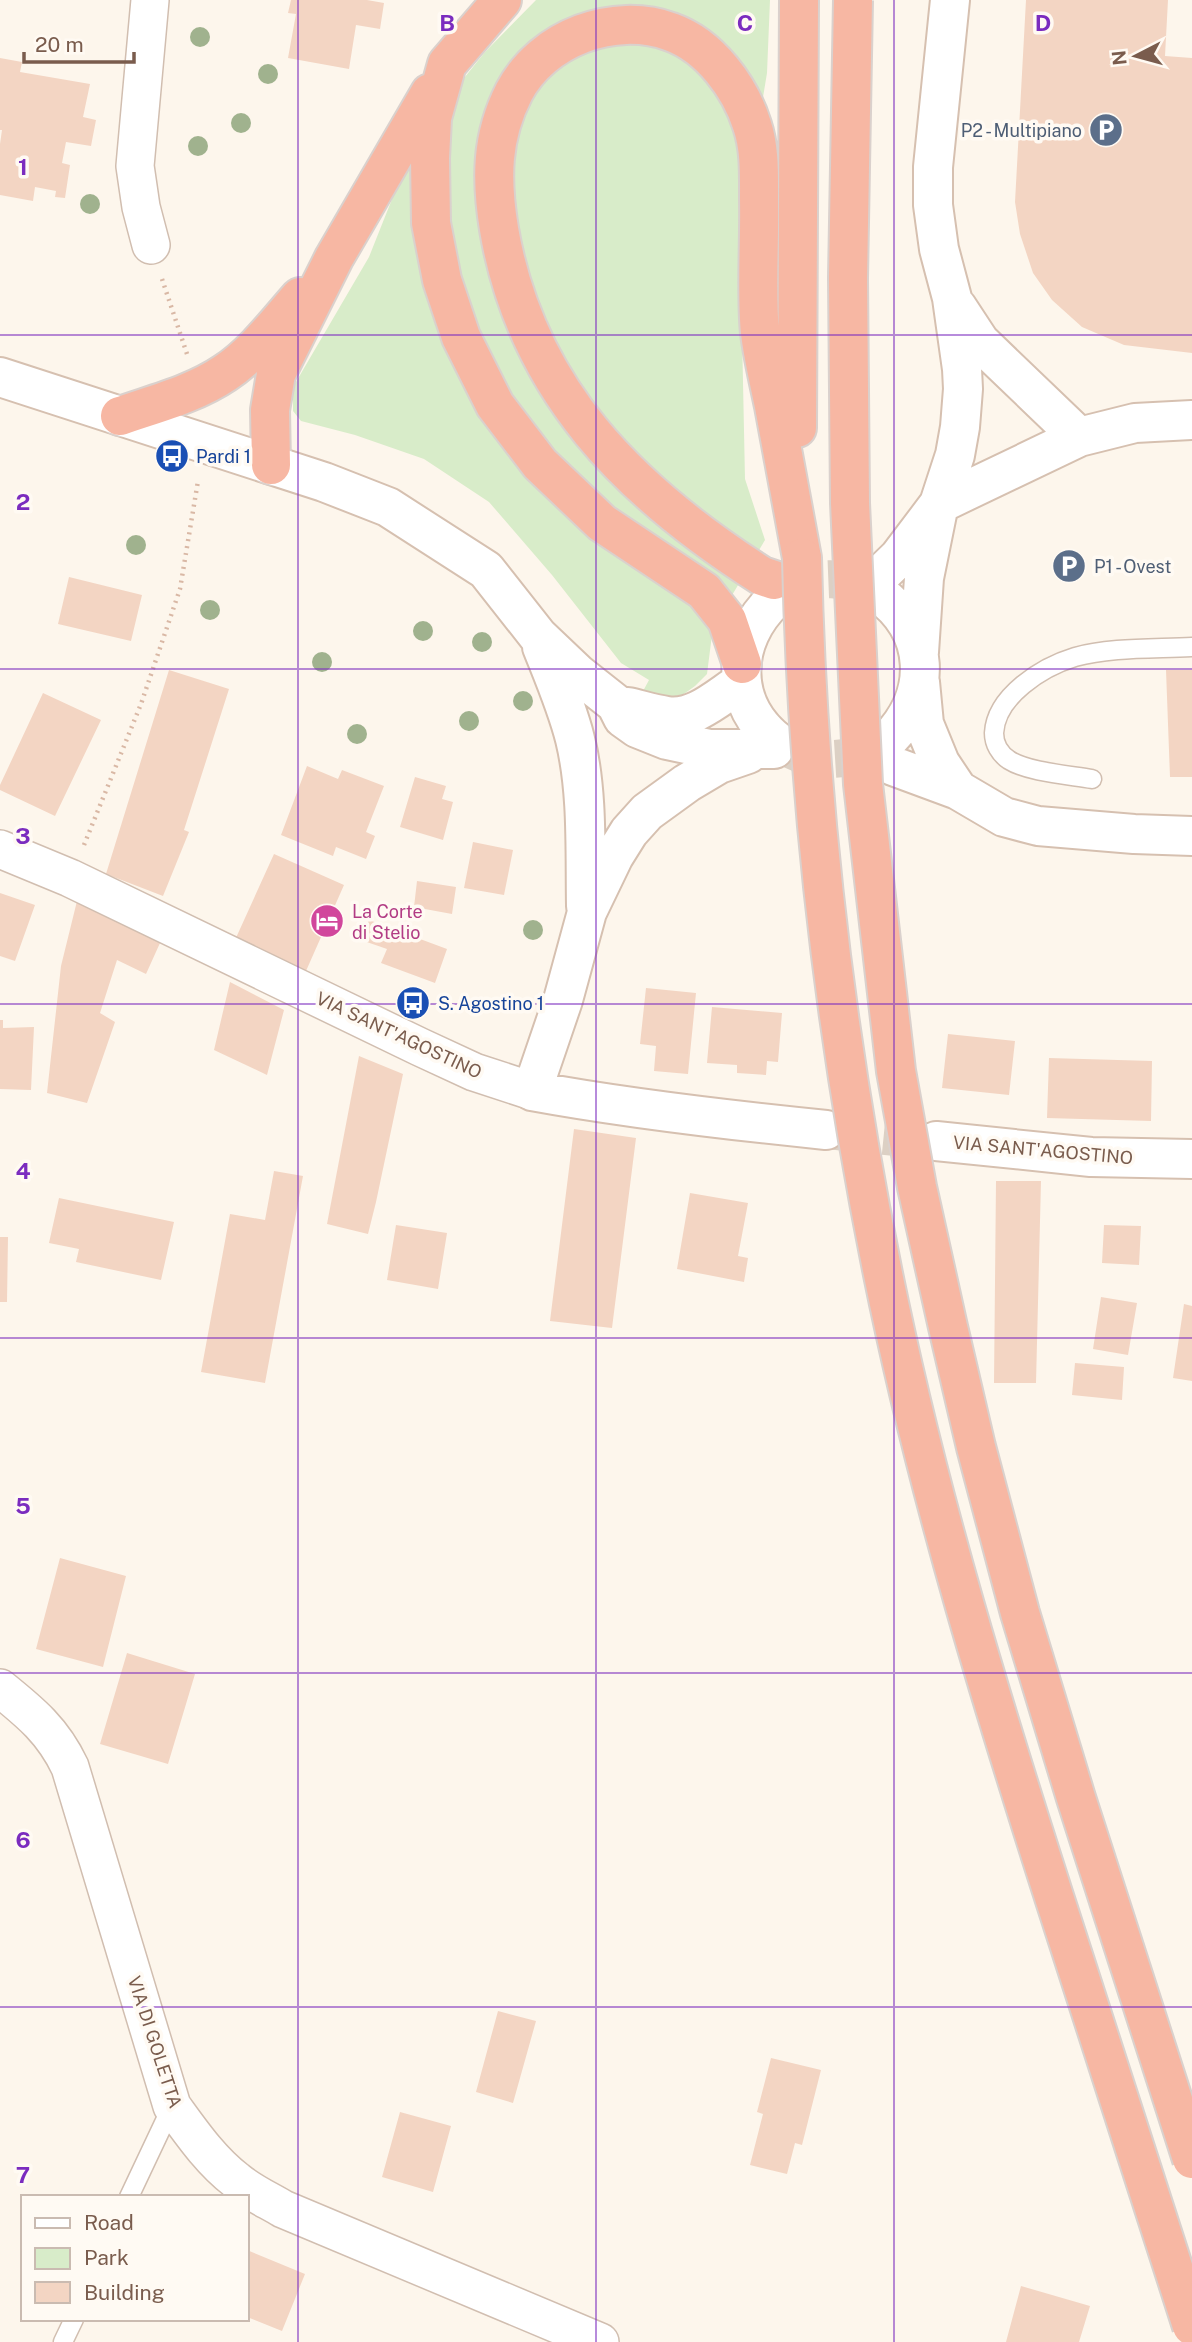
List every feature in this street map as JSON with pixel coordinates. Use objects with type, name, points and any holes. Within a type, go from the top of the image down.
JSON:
[{"type":"highway","points":[[271,465],[270,411],[276,374],[334,258],[447,64],[502,0]]},
{"type":"highway","points":[[784,579],[796,365],[799,0]]},
{"type":"highway","points":[[853,0],[848,278],[850,503],[863,784],[895,1072],[948,1327],[976,1447],[1020,1613],[1076,1798],[1192,2159]]},
{"type":"highway","points":[[784,579],[762,576],[682,521],[627,472],[576,414],[548,368],[519,306],[502,247],[492,192],[494,159],[500,129],[515,90],[542,57],[571,37],[598,28],[626,25],[671,32],[688,41],[719,66],[729,79],[752,124],[759,163],[760,333],[784,579],[804,666],[827,933],[843,1051],[883,1276],[925,1457],[972,1631],[1027,1815],[1192,2326]]},
{"type":"highway","points":[[447,64],[432,118],[431,223],[442,280],[467,348],[495,405],[540,464],[602,523],[704,591],[727,620],[742,673]]},
{"type":"highway","points":[[120,416],[198,387],[235,366],[261,341],[334,258]]},
{"type":"street","points":[[150,0],[135,166],[141,207],[151,245]]},
{"type":"street","points":[[950,0],[933,167],[933,205],[939,249],[952,298],[962,369],[960,426],[955,455],[939,505],[924,578],[920,666],[924,724],[940,763],[958,790]]},
{"type":"street","points":[[952,298],[980,342],[1079,437]]},
{"type":"street","points":[[0,377],[324,482],[387,507],[486,570],[538,636],[616,705],[623,718],[637,728],[667,740],[710,749],[770,748]]},
{"type":"street","points":[[1192,420],[1135,423],[1079,437],[939,505],[873,590],[899,611],[909,626],[920,666],[913,708],[891,753],[1004,817],[1038,826],[1192,836]]},
{"type":"street","points":[[770,748],[768,734],[751,712],[742,673],[743,651],[759,615],[784,579]]},
{"type":"street","points":[[538,636],[563,700],[575,740],[583,802],[587,912]]},
{"type":"street","points":[[616,705],[668,716],[686,715],[695,712],[742,673]]},
{"type":"street","points":[[532,1090],[563,1000],[587,912],[614,856],[629,832],[647,812],[687,783],[719,764],[770,748]]},
{"type":"street","name":"VIA SANT'AGOSTINO","points":[[0,849],[70,878],[474,1072],[532,1090],[626,1107],[825,1130]]},
{"type":"street","name":"VIA SANT'AGOSTINO","points":[[936,1141],[1091,1157],[1192,1159]]},
{"type":"street","name":"VIA DI GOLETTA","points":[[0,1688],[38,1719],[55,1739],[70,1768],[172,2106],[221,2167],[238,2182],[283,2208],[600,2342]]},
{"type":"lane","points":[[1092,779],[1010,761],[999,751],[994,737],[999,711],[1013,695],[1048,668],[1074,657],[1095,653],[1192,647]]},
{"type":"lane","points":[[130,2195],[172,2106]]},
{"type":"lane","points":[[64,2342],[73,2321]]},
{"type":"path","points":[[151,245],[187,355]]},
{"type":"path","points":[[70,878],[141,704],[180,589],[200,471]]},
{"type":"green space","points":[[536,0],[770,0],[767,73],[740,236],[745,479],[765,540],[713,627],[707,674],[681,696],[663,701],[642,693],[649,680],[621,663],[552,575],[489,502],[424,459],[355,435],[301,421],[293,411],[293,387],[369,257],[402,174],[432,118],[485,52]]},
{"type":"building","points":[[291,0],[367,0],[384,3],[380,29],[356,25],[349,69],[288,58],[296,14],[288,13]]},
{"type":"building","name":"P2 - Multipiano","points":[[1026,0],[1168,0],[1165,56],[1192,58],[1192,353],[1124,345],[1082,327],[1052,300],[1033,273],[1020,234],[1015,202]]},
{"type":"building","points":[[0,58],[22,62],[20,72],[90,84],[83,117],[96,120],[91,146],[66,142],[62,163],[70,165],[65,198],[55,197],[56,191],[35,187],[33,201],[0,195]]},
{"type":"building","points":[[69,577],[142,595],[131,641],[58,624]]},
{"type":"building","points":[[169,670],[229,689],[184,830],[189,832],[163,896],[106,874]]},
{"type":"building","points":[[1166,670],[1192,670],[1192,777],[1170,777]]},
{"type":"building","points":[[43,693],[101,720],[55,816],[0,790]]},
{"type":"building","points":[[307,766],[338,779],[342,770],[384,786],[366,832],[375,836],[366,859],[336,847],[333,856],[281,835]]},
{"type":"building","points":[[415,777],[446,786],[442,799],[453,802],[443,840],[400,827]]},
{"type":"building","points":[[473,842],[513,850],[504,895],[464,888]]},
{"type":"building","points":[[274,854],[344,885],[306,971],[235,940]]},
{"type":"building","points":[[417,881],[456,887],[452,914],[414,907]]},
{"type":"building","points":[[0,893],[35,905],[15,961],[0,956]]},
{"type":"building","points":[[77,901],[160,943],[146,974],[117,960],[100,1013],[115,1022],[87,1103],[47,1093],[61,966]]},
{"type":"building","points":[[369,920],[447,949],[435,983],[381,963],[387,949],[361,940]]},
{"type":"building","points":[[230,982],[284,1010],[267,1075],[214,1050]]},
{"type":"building","points":[[646,988],[696,993],[688,1074],[654,1071],[656,1046],[640,1044]]},
{"type":"building","points":[[712,1007],[782,1013],[778,1062],[767,1061],[766,1075],[737,1073],[737,1065],[707,1063]]},
{"type":"building","points":[[0,1020],[3,1020],[3,1028],[34,1027],[31,1090],[0,1089]]},
{"type":"building","points":[[948,1034],[1015,1041],[1009,1095],[942,1088]]},
{"type":"building","points":[[359,1056],[403,1074],[368,1234],[327,1224]]},
{"type":"building","points":[[1049,1058],[1152,1061],[1151,1121],[1047,1118]]},
{"type":"building","points":[[574,1129],[636,1138],[612,1328],[550,1321]]},
{"type":"building","points":[[274,1171],[303,1176],[265,1383],[201,1372],[230,1214],[265,1220]]},
{"type":"building","points":[[996,1181],[1041,1181],[1036,1383],[994,1383]]},
{"type":"building","points":[[690,1193],[748,1203],[738,1256],[748,1258],[744,1282],[677,1269]]},
{"type":"building","points":[[59,1198],[174,1222],[161,1280],[76,1262],[79,1249],[49,1243]]},
{"type":"building","points":[[396,1225],[447,1233],[438,1289],[387,1280]]},
{"type":"building","points":[[1104,1225],[1141,1226],[1139,1265],[1102,1263]]},
{"type":"building","points":[[0,1237],[8,1237],[7,1302],[0,1302]]},
{"type":"building","points":[[1101,1297],[1137,1303],[1128,1355],[1093,1349]]},
{"type":"building","points":[[1184,1304],[1192,1306],[1192,1381],[1173,1378]]},
{"type":"building","points":[[1075,1363],[1124,1367],[1122,1400],[1072,1395]]},
{"type":"building","points":[[60,1558],[126,1576],[103,1667],[36,1649]]},
{"type":"building","points":[[127,1653],[195,1674],[168,1764],[100,1744]]},
{"type":"building","points":[[498,2011],[536,2021],[513,2103],[476,2092]]},
{"type":"building","points":[[771,2058],[821,2070],[802,2145],[795,2143],[787,2174],[750,2165],[763,2114],[757,2112]]},
{"type":"building","points":[[400,2112],[451,2126],[433,2192],[382,2177]]},
{"type":"building","points":[[248,2250],[305,2274],[282,2331],[248,2317]]},
{"type":"building","points":[[1021,2286],[1090,2306],[1079,2342],[1006,2342]]},
{"type":"tunnel","points":[[775,598],[802,585],[826,579],[850,582],[878,593]]},
{"type":"tunnel","points":[[781,744],[808,756],[835,759],[862,753],[888,740]]},
{"type":"tunnel","points":[[827,1130],[936,1141]]},
{"type":"place","name":"P2 - Multipiano","points":[[1106,130]]},
{"type":"place","name":"Pardi 1","points":[[172,456]]},
{"type":"place","name":"P1 - Ovest","points":[[1069,566]]},
{"type":"place","name":"La Corte di Stelio","points":[[327,921]]},
{"type":"place","name":"S. Agostino 1","points":[[413,1003]]}]
